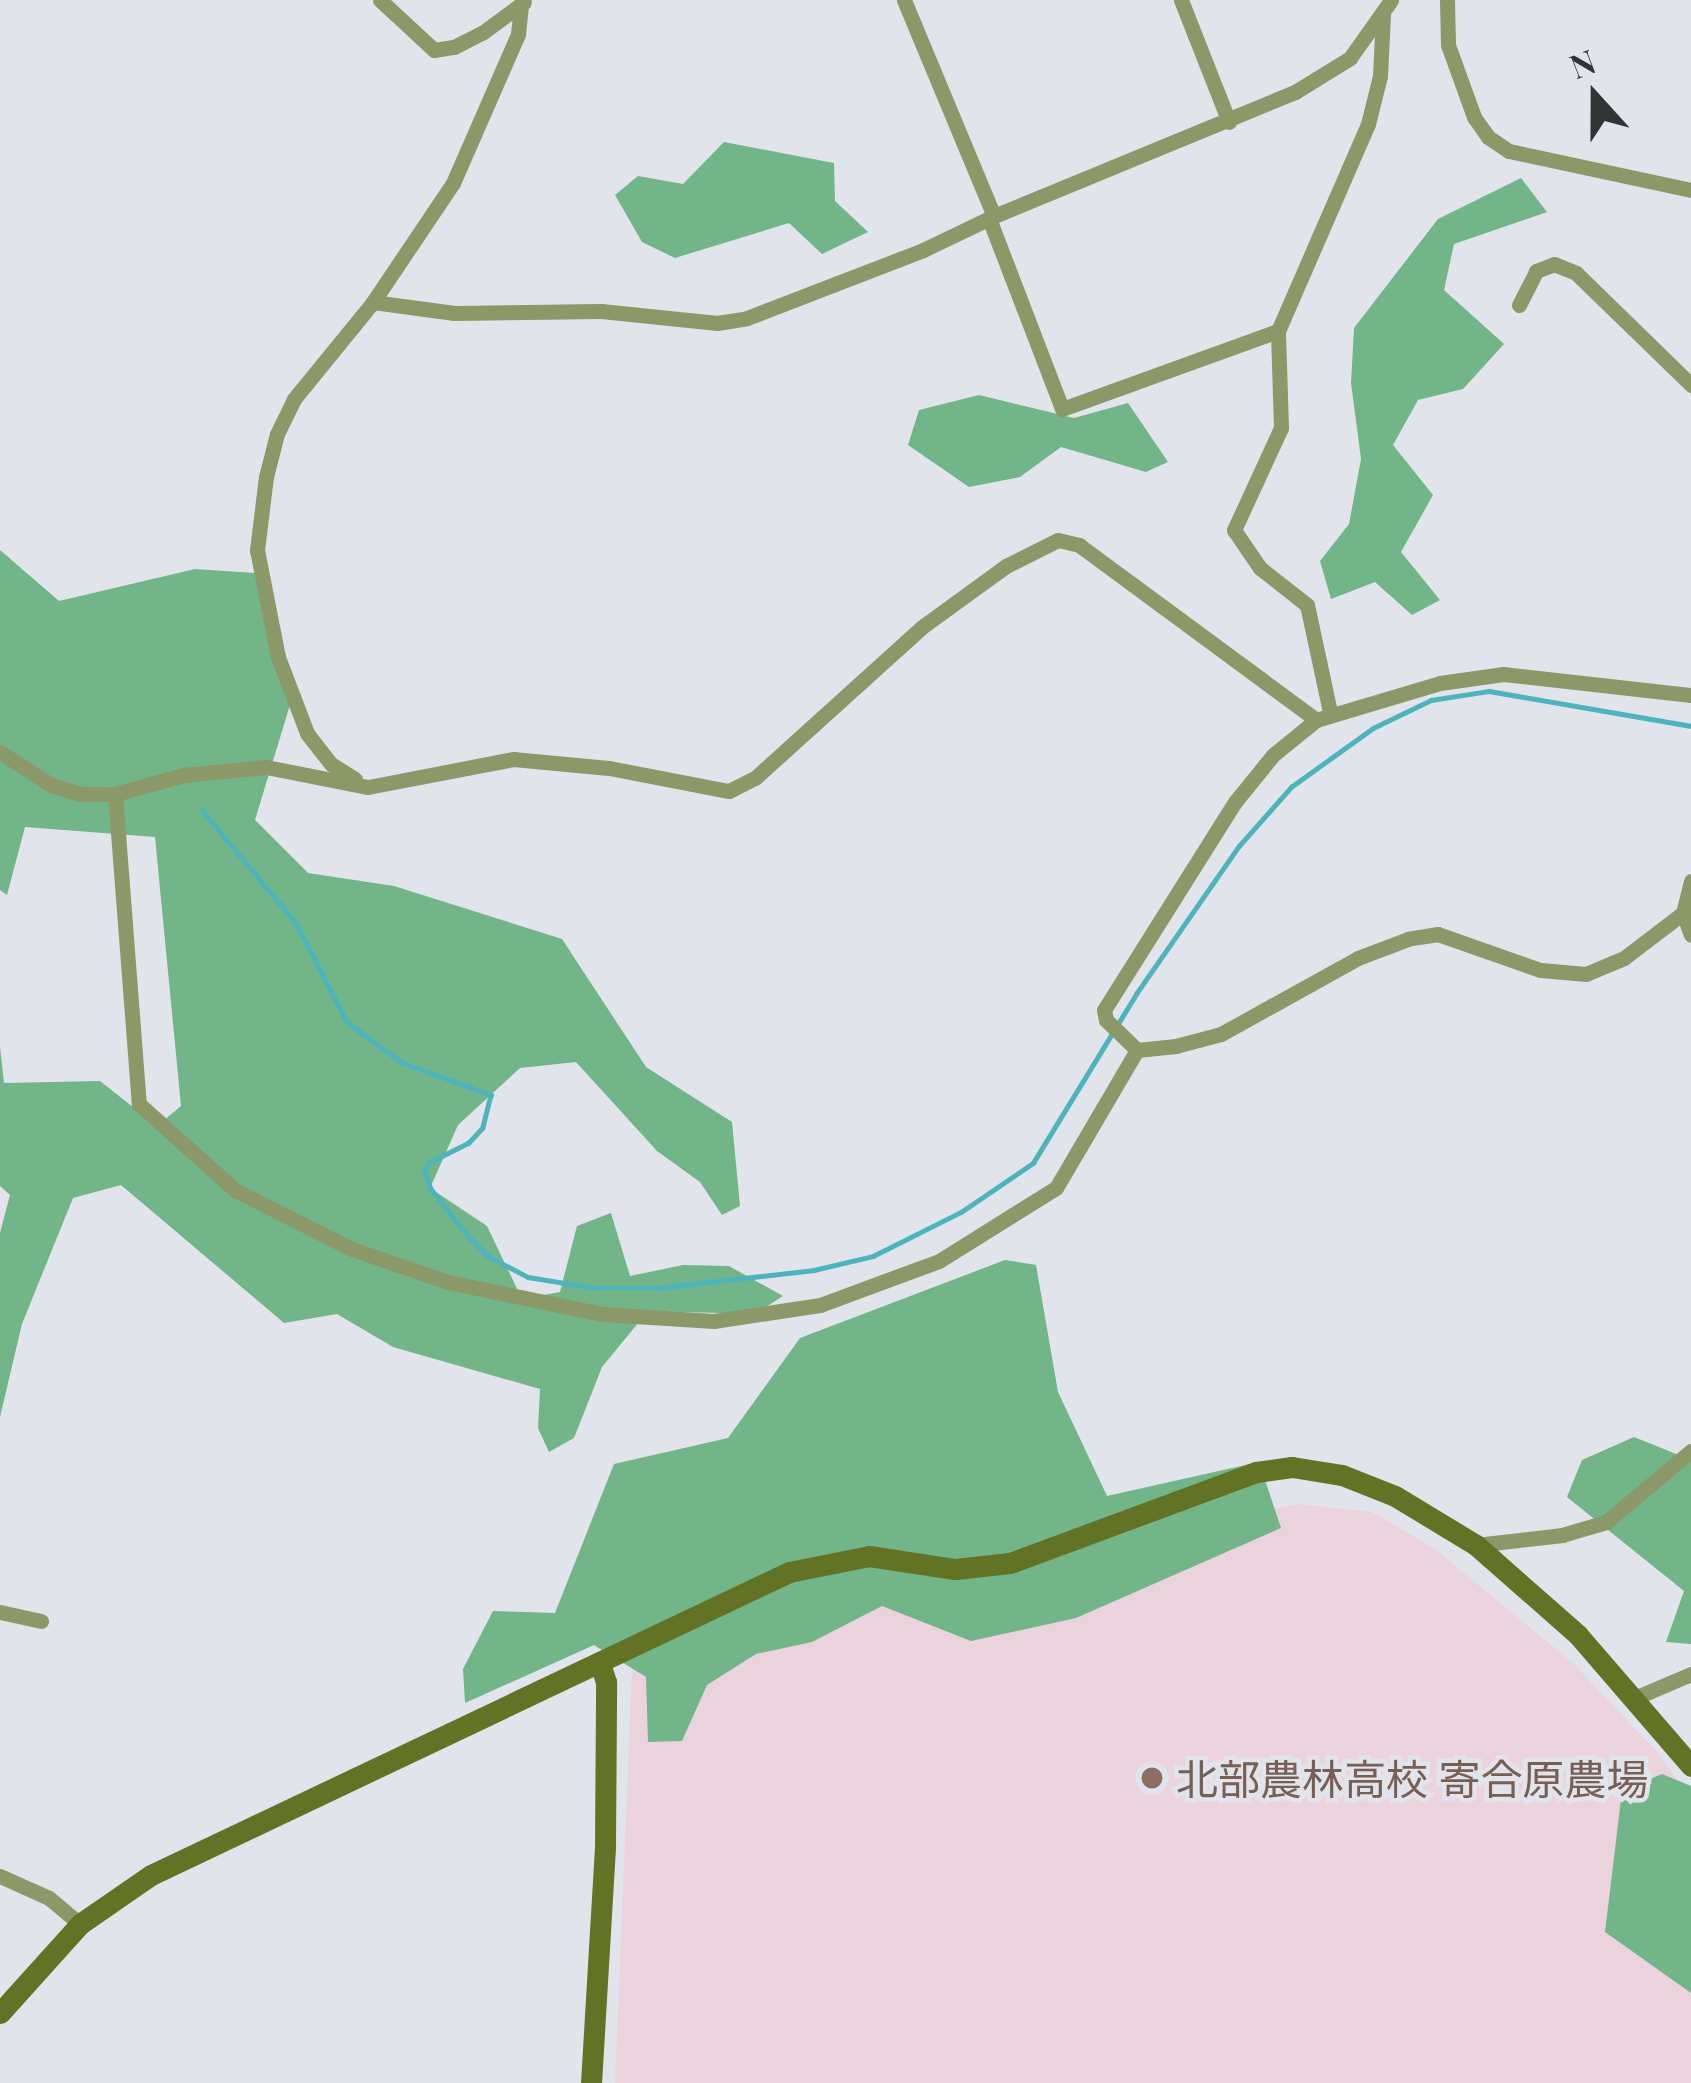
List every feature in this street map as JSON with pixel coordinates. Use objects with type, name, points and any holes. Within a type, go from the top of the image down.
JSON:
[{"type":"street","points":[[380,0],[434,50],[454,47],[482,33],[524,2]]},
{"type":"street","points":[[904,0],[1062,409],[1278,331]]},
{"type":"street","points":[[1180,0],[1228,122]]},
{"type":"street","points":[[1447,0],[1448,46],[1474,117],[1488,137],[1509,151],[1691,190]]},
{"type":"street","points":[[368,787],[331,764],[307,733],[278,657],[257,550],[277,434],[294,399],[374,302],[454,183],[518,34],[524,2]]},
{"type":"street","points":[[374,302],[454,313],[601,311],[717,323],[747,318],[1228,122],[1332,73],[1362,44],[1387,4]]},
{"type":"street","points":[[1323,716],[1307,605],[1261,568],[1234,530],[1281,428],[1278,331],[1368,124],[1380,76],[1387,4]]},
{"type":"street","points":[[1519,305],[1536,271],[1554,264],[1576,273],[1691,385]]},
{"type":"street","points":[[0,752],[19,769],[69,792],[115,794],[183,776],[266,767],[368,787],[513,759],[608,768],[729,791],[754,778],[922,627],[1006,566],[1058,540],[1078,545],[1323,716]]},
{"type":"street","points":[[1137,1050],[1106,1020],[1104,1010],[1235,802],[1273,755],[1323,716],[1440,683],[1503,674],[1691,695]]},
{"type":"street","points":[[115,794],[139,1104],[186,1152],[235,1190],[352,1249],[448,1282],[625,1316],[714,1321],[820,1305],[939,1262],[1056,1188],[1137,1050],[1221,1034],[1358,958],[1408,939],[1438,934],[1540,970],[1586,974],[1624,958],[1683,913]]},
{"type":"street","points":[[1691,881],[1683,913],[1691,935]]},
{"type":"street","points":[[1476,1545],[1562,1535],[1606,1522],[1691,1451]]},
{"type":"street","points":[[0,2013],[80,1924],[151,1876],[806,1567],[869,1556],[955,1569],[1010,1563],[1192,1493],[1292,1467],[1319,1468],[1395,1496],[1476,1545],[1532,1590],[1637,1697],[1691,1766]]},
{"type":"street","points":[[0,1612],[41,1621]]},
{"type":"street","points":[[591,2083],[605,1845],[605,1682],[600,1664]]},
{"type":"street","points":[[1637,1697],[1691,1674]]},
{"type":"street","points":[[0,1876],[49,1898],[80,1924]]},
{"type":"shaded area","name":"北部農林高校 寄合原農場","points":[[1297,1504],[1372,1512],[1435,1549],[1574,1664],[1660,1755],[1691,1801],[1691,2083],[615,2083],[632,1670],[670,1639]]},
{"type":"green space","points":[[724,142],[834,163],[835,201],[868,232],[822,254],[789,223],[675,258],[642,242],[615,195],[638,176],[683,184]]},
{"type":"green space","points":[[1521,178],[1547,212],[1454,244],[1444,290],[1504,344],[1463,389],[1418,400],[1393,445],[1433,495],[1401,552],[1440,600],[1412,615],[1375,582],[1331,599],[1320,561],[1349,524],[1361,459],[1351,383],[1354,328],[1438,219]]},
{"type":"green space","points":[[979,395],[1074,418],[1128,403],[1168,462],[1146,472],[1061,447],[1020,477],[969,487],[908,445],[919,410]]},
{"type":"green space","points":[[0,550],[59,601],[195,569],[255,573],[293,695],[255,820],[308,873],[394,886],[562,939],[646,1067],[732,1122],[740,1206],[722,1215],[700,1182],[657,1151],[576,1062],[520,1068],[458,1125],[430,1188],[487,1226],[522,1299],[560,1292],[577,1226],[611,1213],[630,1276],[683,1265],[729,1266],[783,1296],[755,1314],[648,1311],[602,1367],[574,1438],[549,1452],[538,1428],[540,1389],[393,1347],[337,1314],[284,1323],[121,1185],[73,1198],[22,1324],[0,1417],[0,1233],[10,1195],[0,1186],[0,1047],[4,1083],[100,1081],[157,1126],[181,1106],[155,837],[25,827],[7,895],[0,890]]},
{"type":"green space","points":[[1005,1260],[1036,1265],[1058,1392],[1107,1496],[1259,1462],[1281,1528],[1076,1618],[971,1641],[882,1606],[812,1642],[756,1654],[707,1685],[682,1741],[648,1742],[646,1677],[594,1645],[465,1703],[463,1669],[493,1611],[555,1613],[614,1464],[728,1438],[800,1338]]},
{"type":"green space","points":[[1634,1437],[1691,1460],[1691,1644],[1666,1642],[1684,1591],[1567,1497],[1582,1460]]},
{"type":"green space","points":[[1662,1774],[1691,1786],[1691,1993],[1605,1932],[1622,1791]]},
{"type":"waterway","points":[[202,810],[296,923],[347,1022],[401,1062],[491,1095],[483,1128],[469,1143],[429,1163],[425,1171],[431,1189],[468,1236],[488,1256],[528,1277],[596,1288],[657,1288],[814,1270],[873,1256],[961,1212],[1033,1163],[1136,994],[1239,846],[1291,787],[1373,728],[1431,700],[1489,691],[1691,726]]},
{"type":"place","name":"北部農林高校 寄合原農場","points":[[1152,1778]]}]
